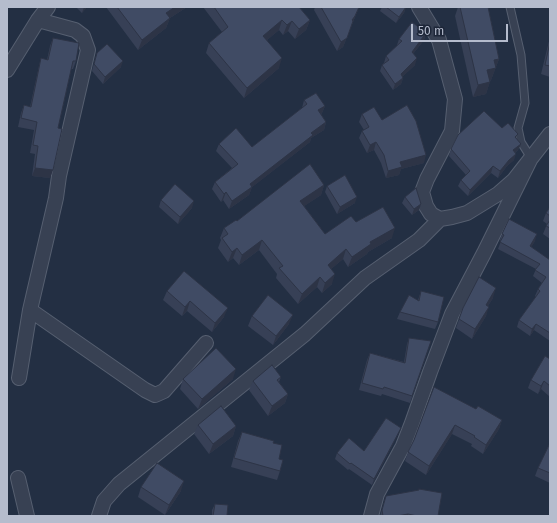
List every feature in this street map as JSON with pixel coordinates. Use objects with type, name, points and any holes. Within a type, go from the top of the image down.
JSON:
[{"type":"street","points":[[7,70],[38,20],[48,7]]},
{"type":"street","points":[[419,7],[439,40],[455,99],[452,131],[427,179],[422,192],[426,206],[431,214],[440,219]]},
{"type":"street","points":[[19,378],[30,310],[88,50],[83,36],[75,30],[38,20]]},
{"type":"street","points":[[99,516],[104,502],[119,484],[304,334],[365,278],[419,240],[440,219],[467,213],[498,194],[514,180],[550,134]]},
{"type":"street","points":[[371,516],[377,494],[403,446],[430,372],[459,300],[531,158]]},
{"type":"street","points":[[30,310],[145,390],[155,395],[164,391],[206,343]]},
{"type":"street","points":[[18,478],[27,516]]},
{"type":"lane","points":[[510,7],[521,55],[525,103],[518,128],[521,142],[531,158]]},
{"type":"building","points":[[117,7],[175,7],[166,13],[170,18],[142,40]]},
{"type":"building","points":[[214,7],[299,7],[310,20],[299,29],[292,21],[287,25],[282,20],[263,36],[282,58],[247,88],[209,43],[228,27]]},
{"type":"building","points":[[321,7],[359,7],[352,20],[353,21],[347,38],[341,42]]},
{"type":"building","points":[[386,7],[406,7],[399,17]]},
{"type":"building","points":[[460,7],[488,7],[499,59],[494,60],[496,68],[487,70],[490,82],[478,85]]},
{"type":"building","points":[[412,22],[426,33],[412,52],[417,58],[401,74],[403,78],[395,84],[382,65],[389,60],[386,56],[402,41],[399,39]]},
{"type":"building","points":[[53,38],[79,43],[76,61],[73,61],[58,128],[62,129],[53,170],[35,168],[38,146],[33,145],[37,122],[21,118],[24,105],[31,107],[41,58],[48,60]]},
{"type":"building","points":[[550,42],[550,66],[545,65]]},
{"type":"building","points":[[107,44],[123,61],[105,77],[94,64],[97,53]]},
{"type":"building","points":[[316,93],[325,106],[318,110],[326,122],[311,133],[313,135],[250,184],[252,187],[232,201],[226,192],[224,194],[215,182],[238,164],[219,144],[236,128],[252,147],[307,104],[304,100]]},
{"type":"building","points":[[407,105],[416,121],[426,155],[400,162],[402,167],[388,171],[384,155],[376,142],[370,145],[362,131],[369,127],[362,114],[374,107],[382,120]]},
{"type":"building","points":[[484,111],[502,128],[508,123],[518,134],[515,137],[521,144],[513,150],[516,154],[500,171],[493,166],[470,190],[461,180],[470,171],[451,149],[458,135]]},
{"type":"building","points":[[310,164],[324,185],[300,201],[325,234],[351,216],[356,222],[383,207],[395,228],[370,242],[371,244],[352,257],[346,249],[328,265],[335,274],[325,283],[320,277],[302,294],[279,268],[283,266],[262,240],[242,255],[237,248],[232,252],[222,238],[228,234],[224,228],[236,220],[237,221]]},
{"type":"building","points":[[345,175],[357,197],[340,207],[327,186]]},
{"type":"building","points":[[175,184],[194,201],[180,217],[161,200]]},
{"type":"building","points":[[416,188],[421,204],[414,209],[405,197]]},
{"type":"building","points":[[550,207],[550,216],[546,213]]},
{"type":"building","points":[[509,219],[537,234],[530,246],[550,260],[550,333],[536,324],[532,329],[519,320],[540,291],[538,289],[546,277],[535,270],[540,264],[500,242]]},
{"type":"building","points":[[550,220],[550,228],[546,226]]},
{"type":"building","points":[[184,271],[228,308],[215,323],[190,301],[185,307],[167,291]]},
{"type":"building","points":[[479,277],[496,288],[486,305],[489,307],[475,329],[459,319]]},
{"type":"building","points":[[421,291],[444,297],[438,322],[400,312],[409,295],[419,301]]},
{"type":"building","points":[[268,295],[293,315],[276,336],[252,316]]},
{"type":"building","points":[[409,338],[431,341],[412,396],[384,387],[383,389],[362,383],[370,353],[405,363]]},
{"type":"building","points":[[216,348],[236,369],[202,399],[183,379]]},
{"type":"building","points":[[545,356],[550,359],[550,386],[544,381],[541,386],[531,380]]},
{"type":"building","points":[[272,365],[281,377],[277,380],[288,394],[272,406],[253,381]]},
{"type":"building","points":[[434,387],[476,409],[478,406],[502,420],[486,445],[474,437],[475,436],[455,425],[429,466],[408,452]]},
{"type":"building","points":[[221,406],[236,426],[213,444],[198,425]]},
{"type":"building","points":[[386,418],[401,428],[374,479],[351,463],[350,464],[337,453],[349,438],[364,451]]},
{"type":"building","points":[[242,432],[274,441],[273,443],[282,445],[279,459],[283,460],[280,471],[234,458]]},
{"type":"building","points":[[550,443],[550,473],[538,468]]},
{"type":"building","points":[[157,463],[184,481],[169,505],[141,487]]},
{"type":"building","points":[[419,489],[442,493],[438,516],[417,516],[408,514],[383,516],[382,510],[386,496]]},
{"type":"building","points":[[215,504],[228,505],[227,515],[234,516],[213,516]]}]
